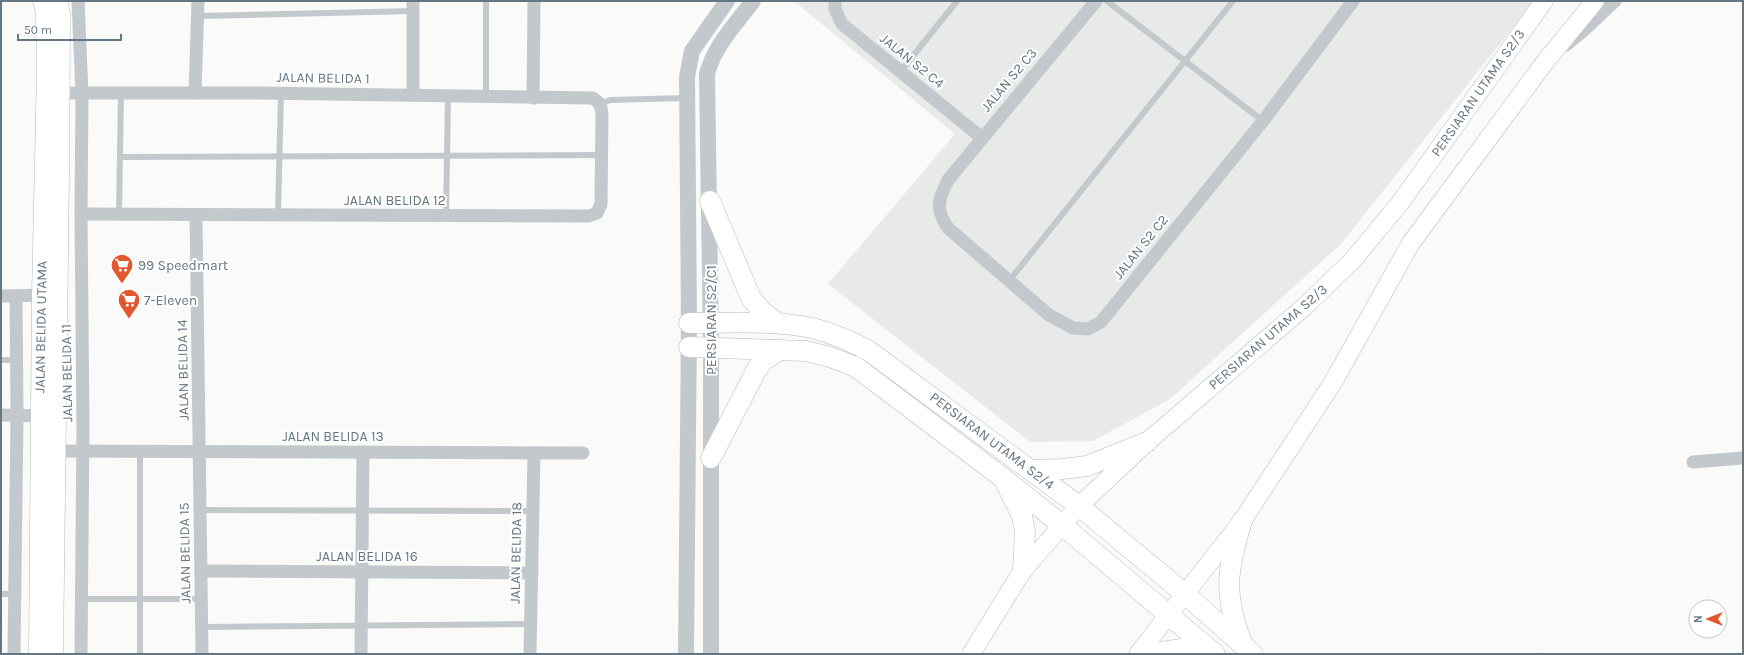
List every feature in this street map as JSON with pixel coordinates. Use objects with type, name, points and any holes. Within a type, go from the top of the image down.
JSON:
[{"type":"main road","name":"JALAN BELIDA UTAMA","points":[[42,1],[45,12],[46,69],[52,93]]},
{"type":"main road","name":"JALAN BELIDA UTAMA","points":[[54,654],[49,451],[49,295],[52,93],[61,14],[58,1]]},
{"type":"main road","name":"PERSIARAN UTAMA S2/3","points":[[971,654],[1023,570],[1079,506],[1147,442],[1304,307],[1352,261],[1400,204],[1544,1]]},
{"type":"main road","points":[[1138,654],[1242,521],[1332,384],[1411,243],[1545,62],[1595,1]]},
{"type":"main road","points":[[710,201],[752,298],[762,311],[777,323]]},
{"type":"main road","name":"JALAN BELIDA UTAMA","points":[[38,654],[49,451],[40,416],[49,295]]},
{"type":"main road","name":"PERSIARAN UTAMA S2/4","points":[[689,323],[777,323],[813,328],[848,340],[869,351],[1079,506],[1185,594],[1248,650]]},
{"type":"main road","name":"PERSIARAN UTAMA S2/4","points":[[689,348],[806,351],[830,357],[856,367],[1003,478],[1062,525],[1214,653]]},
{"type":"main road","points":[[711,458],[757,369],[764,360],[780,350]]},
{"type":"main road","points":[[1031,470],[1062,469],[1087,466],[1147,442]]},
{"type":"main road","points":[[1003,478],[1022,516],[1025,531],[1023,570]]},
{"type":"main road","points":[[1242,521],[1232,555],[1229,587],[1233,617],[1248,650]]},
{"type":"main road","points":[[1148,654],[1182,649],[1214,653]]},
{"type":"street","name":"JALAN BELIDA 11","points":[[78,1],[82,93],[81,214],[83,451],[81,654]]},
{"type":"street","points":[[195,93],[198,1]]},
{"type":"street","points":[[533,98],[534,1]]},
{"type":"street","name":"PERSIARAN S2/C1","points":[[686,654],[689,348],[686,98],[688,65],[692,51],[727,1]]},
{"type":"street","name":"PERSIARAN S2/C1","points":[[711,654],[711,323],[710,201],[706,98],[707,74],[710,62],[716,51],[753,1]]},
{"type":"street","name":"JALAN S2 C4","points":[[835,1],[835,10],[842,24],[982,138]]},
{"type":"street","name":"JALAN S2 C3","points":[[948,180],[1096,1]]},
{"type":"street","name":"JALAN S2 C2","points":[[948,180],[942,192],[939,203],[941,217],[948,228],[1048,315],[1073,328],[1088,328],[1101,322],[1263,121],[1354,1]]},
{"type":"street","points":[[1545,62],[1582,32],[1615,1]]},
{"type":"street","points":[[413,6],[413,95]]},
{"type":"street","name":"JALAN BELIDA 1","points":[[52,93],[281,93],[593,98],[600,104]]},
{"type":"street","points":[[686,98],[706,98]]},
{"type":"street","name":"JALAN BELIDA 12","points":[[81,214],[196,216],[589,216],[597,213],[601,204],[602,113],[600,104]]},
{"type":"street","name":"JALAN BELIDA 14","points":[[196,216],[200,452]]},
{"type":"street","points":[[1,296],[49,295]]},
{"type":"street","points":[[14,654],[8,594],[17,416],[16,296]]},
{"type":"street","points":[[1,415],[40,416]]},
{"type":"street","name":"JALAN BELIDA 13","points":[[49,451],[583,453]]},
{"type":"street","name":"JALAN BELIDA 15","points":[[200,452],[202,654]]},
{"type":"street","points":[[361,654],[363,452]]},
{"type":"street","name":"JALAN BELIDA 18","points":[[530,654],[534,453]]},
{"type":"street","points":[[1693,462],[1743,458]]},
{"type":"street","name":"JALAN BELIDA 16","points":[[201,571],[532,573]]},
{"type":"lane","points":[[486,1],[486,97]]},
{"type":"lane","points":[[900,72],[957,1]]},
{"type":"lane","points":[[1107,1],[1186,60],[1263,121]]},
{"type":"lane","points":[[1009,281],[1232,1]]},
{"type":"lane","points":[[197,16],[413,6]]},
{"type":"lane","points":[[119,215],[121,92]]},
{"type":"lane","points":[[278,215],[281,93]]},
{"type":"lane","points":[[446,216],[448,96]]},
{"type":"lane","points":[[600,104],[610,100],[686,98]]},
{"type":"lane","points":[[120,157],[602,155]]},
{"type":"lane","points":[[1,360],[17,360]]},
{"type":"lane","points":[[140,451],[140,654]]},
{"type":"lane","points":[[201,510],[533,511]]},
{"type":"lane","points":[[81,599],[202,599]]},
{"type":"lane","points":[[202,627],[531,624]]},
{"type":"shaded area","points":[[794,1],[1534,1],[1341,244],[1170,399],[1093,441],[1030,442],[828,284],[955,134]]},
{"type":"place","name":"99 Speedmart","points":[[122,284]]},
{"type":"place","name":"7-Eleven","points":[[129,320]]}]
